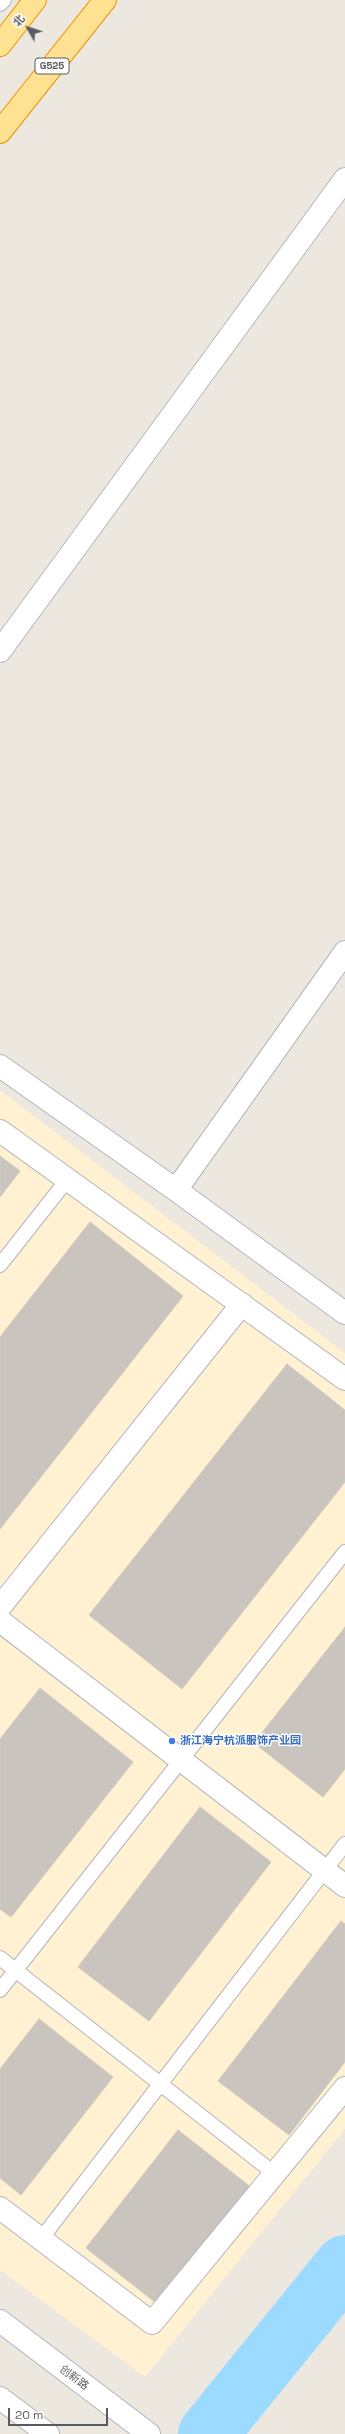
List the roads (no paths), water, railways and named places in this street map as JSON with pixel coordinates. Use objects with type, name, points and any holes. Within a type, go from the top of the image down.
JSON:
[{"type":"highway","points":[[0,45],[35,0]]},
{"type":"highway","name":"G525","points":[[0,132],[105,0]]},
{"type":"street","points":[[0,651],[345,179]]},
{"type":"street","points":[[176,1190],[345,952]]},
{"type":"street","points":[[0,1066],[176,1190],[345,1313]]},
{"type":"street","points":[[0,1132],[345,1379]]},
{"type":"street","points":[[0,1607],[242,1304]]},
{"type":"street","points":[[0,1621],[345,1886]]},
{"type":"street","points":[[0,2208],[152,2323],[345,2088]]},
{"type":"street","name":"创新路","points":[[0,2321],[149,2434]]},
{"type":"street","points":[[0,2398],[47,2434]]},
{"type":"lane","points":[[0,4],[4,0]]},
{"type":"lane","points":[[0,1265],[67,1180]]},
{"type":"lane","points":[[0,1990],[345,1552]]},
{"type":"lane","points":[[41,2239],[345,1844]]},
{"type":"lane","points":[[0,1958],[274,2174]]},
{"type":"waterway","points":[[208,2434],[345,2265]]},
{"type":"place","name":"浙江海宁杭派服饰产业园","points":[[172,1741]]}]
